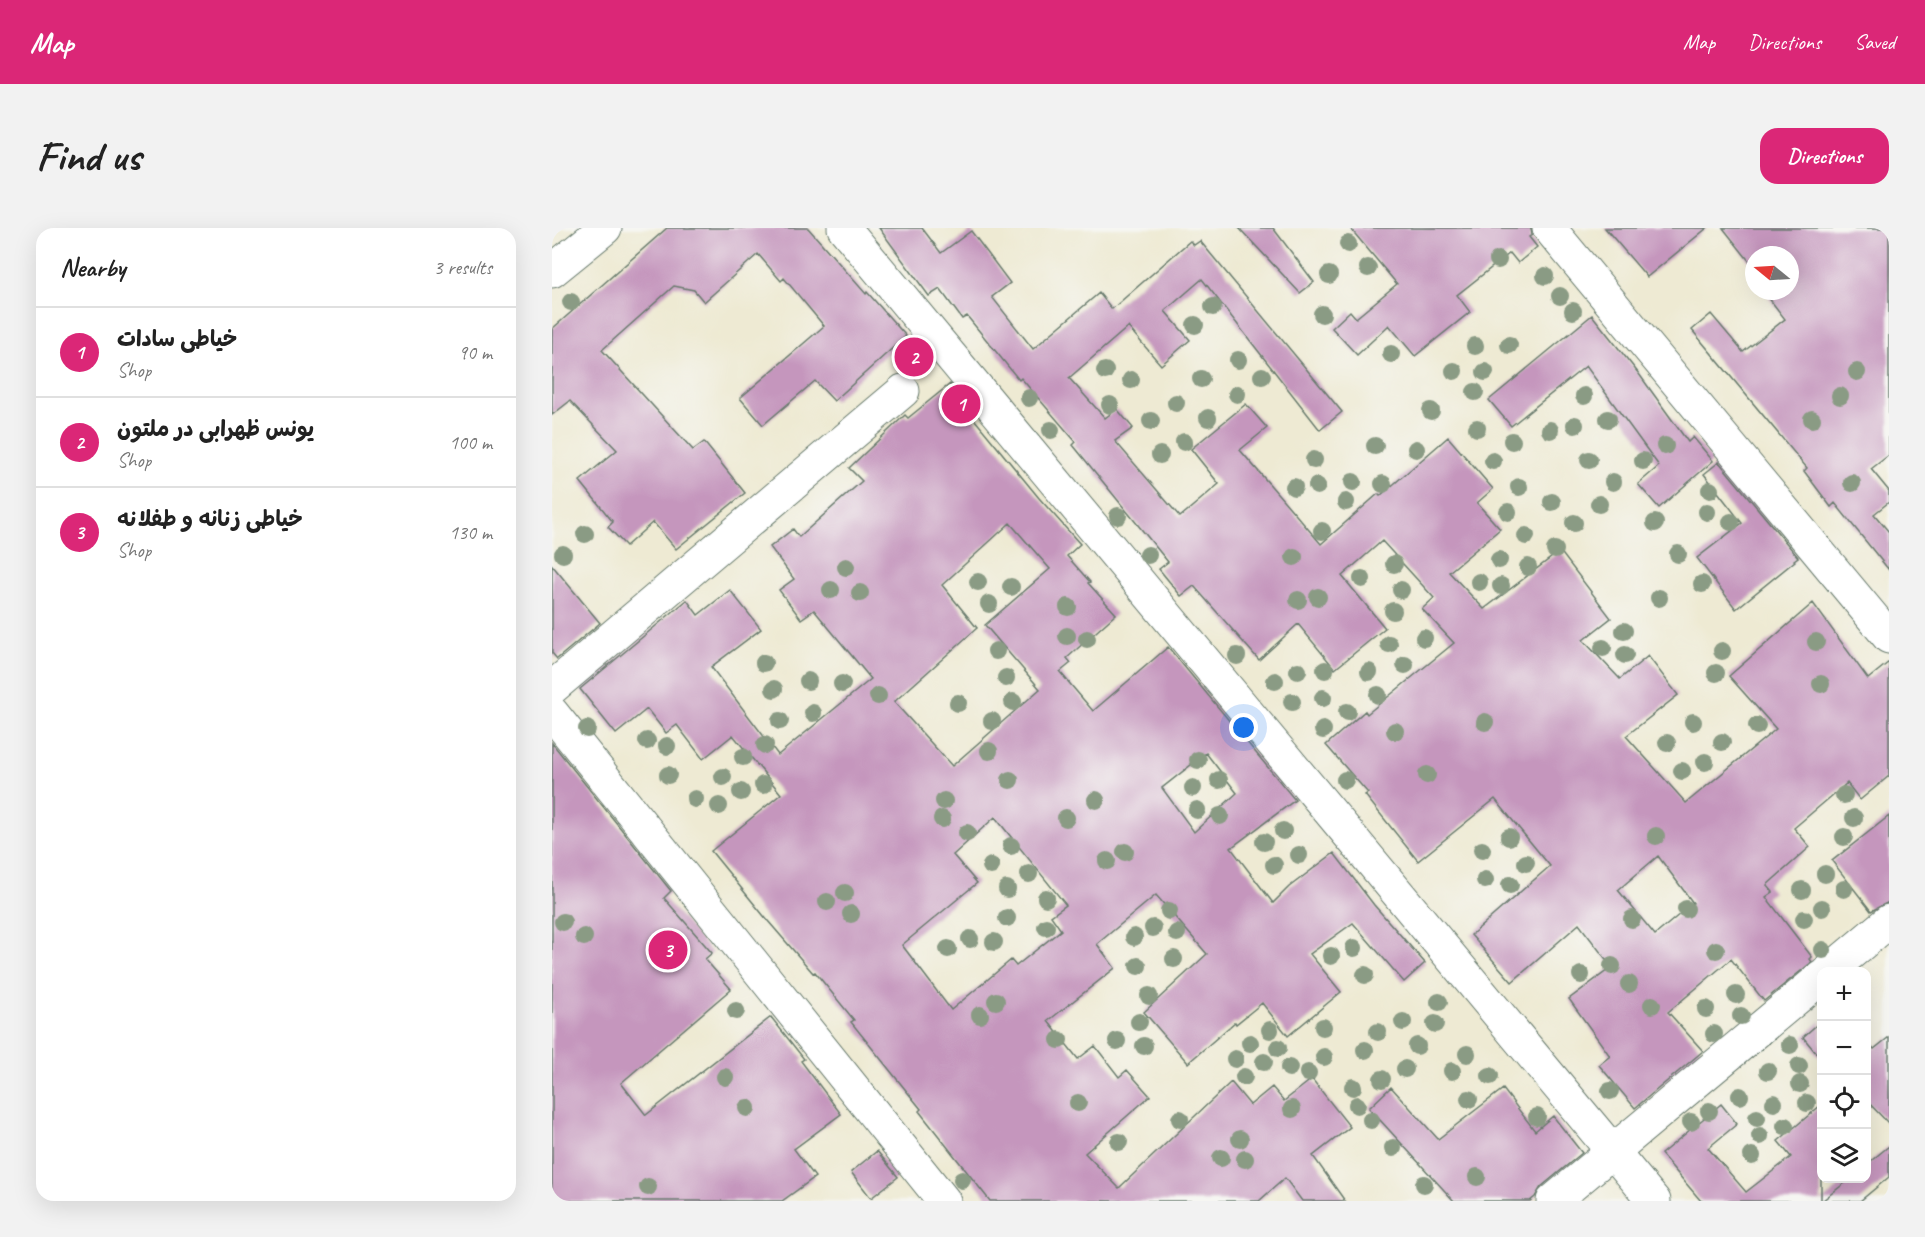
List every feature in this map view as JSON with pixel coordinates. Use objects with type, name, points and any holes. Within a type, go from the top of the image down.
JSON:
[{"type":"street","points":[[552,271],[605,228]]},
{"type":"street","points":[[844,228],[1654,1201]]},
{"type":"street","points":[[1549,228],[1889,636]]},
{"type":"street","points":[[552,688],[903,391]]},
{"type":"street","points":[[552,713],[944,1201]]},
{"type":"street","points":[[1834,967],[1889,921]]},
{"type":"street","points":[[1553,1201],[1817,980]]},
{"type":"building","points":[[667,228],[808,228],[906,336],[834,401],[815,381],[763,425],[740,398],[824,326],[784,278],[781,281],[758,254],[704,302],[694,290],[674,286],[602,350],[693,450],[704,442],[745,493],[676,549],[653,522],[626,546],[608,527],[613,522],[580,481],[617,450],[570,401],[552,415],[552,329]]},
{"type":"building","points":[[879,228],[922,228],[941,253],[971,231],[1010,283],[992,297],[1033,349],[1099,293],[1112,309],[1190,241],[1194,245],[1200,241],[1342,412],[1320,430],[1202,279],[1165,311],[1190,340],[1161,365],[1128,327],[1069,378],[1105,418],[1117,409],[1133,428],[1115,441],[1180,517],[1219,484],[1191,449],[1246,404],[1267,428],[1240,450],[1321,544],[1448,437],[1493,489],[1477,503],[1500,529],[1449,572],[1484,609],[1560,551],[1611,618],[1583,640],[1620,679],[1648,656],[1678,695],[1626,736],[1686,803],[1776,729],[1729,676],[1813,603],[1868,679],[1889,662],[1889,776],[1860,800],[1847,783],[1794,828],[1810,847],[1767,885],[1773,892],[1766,897],[1812,957],[1810,959],[1812,962],[1764,1001],[1731,959],[1668,1012],[1703,1051],[1635,1108],[1599,1065],[1610,1056],[1569,999],[1612,967],[1579,924],[1512,982],[1471,935],[1550,866],[1495,799],[1418,861],[1365,795],[1368,793],[1326,745],[1365,711],[1367,714],[1454,643],[1422,609],[1434,598],[1382,541],[1342,576],[1385,628],[1335,669],[1298,624],[1259,660],[1194,586],[1181,596],[1159,569],[1168,562],[1073,445],[1076,442],[1021,378],[1019,380],[967,316],[962,319],[940,289],[929,296]],"holes":[[[1658,856],[1693,903],[1655,935],[1618,890]]]},
{"type":"building","points":[[1239,228],[1273,228],[1314,282],[1300,293]]},
{"type":"building","points":[[1350,228],[1531,228],[1532,235],[1529,237],[1537,247],[1518,263],[1510,253],[1457,295],[1470,312],[1415,356],[1389,325],[1357,355],[1332,328],[1350,311],[1356,318],[1397,284]]},
{"type":"building","points":[[1605,228],[1707,228],[1647,277]]},
{"type":"building","points":[[1723,228],[1889,228],[1889,455],[1871,469],[1889,491],[1889,502],[1874,514],[1889,532],[1889,570],[1835,503],[1831,507],[1804,471],[1807,468],[1692,330],[1711,314],[1743,352],[1785,319],[1770,300],[1799,300],[1799,246],[1745,246],[1745,256]]},
{"type":"building","points":[[1592,315],[1639,374],[1688,442],[1693,437],[1713,461],[1659,508],[1638,484],[1659,466],[1586,366],[1511,426],[1489,400]]},
{"type":"building","points":[[950,384],[973,412],[970,414],[1080,544],[1067,556],[1116,614],[1067,658],[1071,663],[1060,672],[1093,711],[1168,647],[1295,800],[1231,848],[1273,903],[1289,887],[1334,853],[1374,905],[1425,963],[1404,982],[1353,923],[1310,954],[1341,992],[1288,1036],[1262,1003],[1236,1024],[1235,1022],[1188,1063],[1144,1012],[1207,954],[1156,895],[1097,944],[1115,968],[1048,1021],[1078,1059],[1095,1046],[1119,1077],[1127,1070],[1150,1096],[1085,1153],[1119,1188],[1231,1082],[1250,1105],[1272,1087],[1284,1101],[1312,1079],[1350,1127],[1313,1156],[1345,1201],[1302,1201],[1285,1178],[1259,1201],[990,1201],[919,1111],[921,1109],[851,1022],[854,1020],[711,851],[781,794],[733,735],[703,759],[677,725],[666,733],[647,709],[616,734],[580,689],[687,600],[698,615],[730,590],[761,629],[711,667],[778,755],[871,679],[814,610],[801,619],[779,590],[794,579],[770,547],[793,529],[799,537],[862,481],[849,468],[905,415],[908,418]],"holes":[[[1010,523],[1050,569],[985,625],[1040,689],[952,766],[894,702],[977,628],[942,585]],[[1206,753],[1237,793],[1194,832],[1162,788]],[[995,817],[1066,905],[1051,916],[1061,930],[1016,966],[1011,960],[951,1010],[902,945],[977,883],[953,855]]]},
{"type":"building","points":[[1719,462],[1798,557],[1736,609],[1697,558],[1742,523],[1704,474]]},
{"type":"building","points":[[552,565],[600,623],[557,659],[552,653]]},
{"type":"building","points":[[552,743],[671,891],[664,898],[712,953],[705,959],[731,989],[621,1083],[646,1115],[771,1017],[804,1059],[801,1061],[841,1114],[794,1149],[815,1177],[782,1201],[552,1201]]},
{"type":"building","points":[[1889,816],[1889,902],[1871,911],[1832,861]]},
{"type":"building","points":[[1817,1025],[1817,1054],[1803,1037]]},
{"type":"building","points":[[1889,1037],[1889,1124],[1871,1105],[1871,1046],[1874,1049]]},
{"type":"building","points":[[1391,1087],[1438,1139],[1503,1089],[1535,1131],[1553,1116],[1582,1153],[1541,1187],[1530,1201],[1454,1201],[1369,1108]]},
{"type":"building","points":[[1721,1104],[1737,1124],[1708,1148],[1746,1192],[1791,1157],[1778,1141],[1817,1108],[1817,1183],[1821,1183],[1821,1201],[1701,1201],[1661,1154]]},
{"type":"building","points":[[1889,1146],[1889,1177],[1860,1201],[1822,1201],[1845,1183],[1871,1183],[1871,1161]]},
{"type":"building","points":[[877,1151],[898,1177],[871,1198],[851,1172]]},
{"type":"place","name":"یونس ظهرابی در ملتون","points":[[914,357]]},
{"type":"place","name":"خیاطی سادات","points":[[961,404]]},
{"type":"place","name":"خیاطی زنانه و طفلانه","points":[[668,950]]}]
